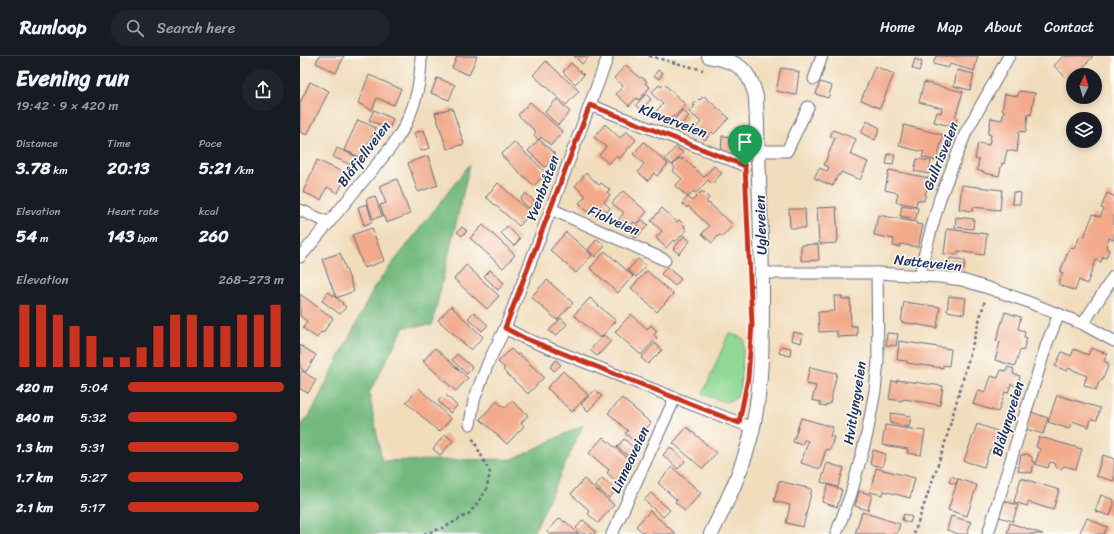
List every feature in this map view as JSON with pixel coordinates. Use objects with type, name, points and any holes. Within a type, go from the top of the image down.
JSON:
[{"type":"street","name":"Blåfjellveien","points":[[300,256],[329,223],[392,145],[407,121],[417,94],[421,73],[421,56]]},
{"type":"street","name":"Ugleveien","points":[[709,56],[727,60],[738,65],[750,80],[756,97],[762,273],[762,357],[753,428],[734,485],[711,534]]},
{"type":"street","points":[[814,79],[822,56]]},
{"type":"street","name":"Gullrisveien","points":[[921,275],[922,263],[940,198],[966,132],[1009,56]]},
{"type":"street","name":"Yvenbråten","points":[[470,424],[474,400],[488,364],[505,328],[607,59]]},
{"type":"street","name":"Kløverveien","points":[[590,105],[745,166]]},
{"type":"street","points":[[758,151],[787,151],[808,107]]},
{"type":"street","name":"Fiolveien","points":[[551,209],[665,260]]},
{"type":"street","points":[[300,210],[329,223]]},
{"type":"street","name":"Nøtteveien","points":[[762,273],[877,273],[921,275],[962,280],[1023,300],[1059,314],[1083,324],[1114,341]]},
{"type":"street","name":"Hvitlyngveien","points":[[836,534],[851,494],[867,434],[875,391],[878,361],[877,273]]},
{"type":"street","points":[[1083,324],[1114,276]]},
{"type":"street","name":"Blålyngveien","points":[[988,534],[1047,343],[1059,314]]},
{"type":"street","points":[[505,328],[524,338],[753,428]]},
{"type":"street","name":"Linneaveien","points":[[612,534],[675,398]]},
{"type":"path","points":[[649,56],[707,70]]},
{"type":"path","points":[[914,534],[943,450],[988,288]]},
{"type":"path","points":[[424,534],[446,527],[470,512],[486,491],[490,472],[471,437],[470,424]]},
{"type":"green space","points":[[470,164],[432,325],[404,327],[369,393],[382,461],[514,459],[583,425],[533,534],[300,534],[300,425],[309,417],[375,286]]},
{"type":"green space","points":[[729,333],[744,339],[740,396],[725,402],[703,394]]},
{"type":"building","points":[[319,56],[344,56],[336,73],[316,63]]},
{"type":"building","points":[[457,56],[477,56],[469,75],[452,68]]},
{"type":"building","points":[[574,56],[589,56],[582,64]]},
{"type":"building","points":[[936,56],[978,56],[974,71],[950,64],[948,68],[933,64]]},
{"type":"building","points":[[1063,56],[1093,56],[1083,68],[1066,68],[1066,77],[1054,66]]},
{"type":"building","points":[[915,59],[922,62],[919,71],[912,68]]},
{"type":"building","points":[[546,61],[579,91],[566,105],[533,75]]},
{"type":"building","points":[[571,63],[584,75],[575,84],[563,72]]},
{"type":"building","points":[[626,65],[640,78],[641,77],[647,81],[645,83],[650,87],[639,100],[636,98],[629,106],[616,94],[623,86],[614,78]]},
{"type":"building","points":[[875,66],[894,74],[880,108],[861,100]]},
{"type":"building","points":[[781,68],[799,72],[796,95],[776,91]]},
{"type":"building","points":[[658,70],[663,73],[659,79],[654,76]]},
{"type":"building","points":[[957,70],[974,74],[970,90],[954,86]]},
{"type":"building","points":[[369,75],[401,89],[394,105],[377,98],[372,110],[358,103]]},
{"type":"building","points":[[437,78],[455,85],[449,100],[431,93]]},
{"type":"building","points":[[310,82],[329,91],[307,135],[300,132],[300,103]]},
{"type":"building","points":[[820,82],[832,86],[828,98],[816,94]]},
{"type":"building","points":[[924,82],[963,92],[955,117],[957,118],[955,127],[934,122],[937,112],[941,113],[942,108],[919,102]]},
{"type":"building","points":[[664,84],[686,105],[667,123],[656,111],[663,104],[653,95],[654,94],[652,92],[659,85],[661,87]]},
{"type":"building","points":[[1019,91],[1035,93],[1031,115],[1028,114],[1026,132],[1019,131],[1017,152],[1007,150],[1004,164],[1002,163],[999,176],[977,170],[979,160],[975,159],[978,143],[989,145],[991,135],[988,134],[991,118],[1002,120],[1005,94],[1018,96]]},
{"type":"building","points":[[646,94],[651,99],[641,110],[636,105]]},
{"type":"building","points":[[704,96],[729,118],[714,134],[712,132],[705,140],[694,130],[701,122],[689,112],[695,106],[693,105]]},
{"type":"building","points":[[557,99],[570,112],[558,125],[545,112]]},
{"type":"building","points":[[530,102],[563,132],[551,145],[541,137],[538,140],[534,135],[536,132],[518,115]]},
{"type":"building","points":[[452,108],[464,144],[447,149],[435,113]]},
{"type":"building","points":[[374,110],[393,119],[389,129],[369,120]]},
{"type":"building","points":[[682,110],[689,116],[678,128],[672,123]]},
{"type":"building","points":[[358,120],[376,128],[362,158],[344,150]]},
{"type":"building","points":[[867,121],[880,128],[875,140],[861,133]]},
{"type":"building","points":[[605,124],[620,138],[626,131],[636,140],[619,159],[616,156],[609,164],[599,155],[606,147],[594,137]]},
{"type":"building","points":[[904,125],[943,135],[937,161],[922,157],[924,152],[899,146]]},
{"type":"building","points":[[424,130],[430,148],[420,151],[414,133]]},
{"type":"building","points":[[833,130],[856,139],[850,154],[868,162],[860,180],[841,172],[833,186],[814,178],[819,168],[827,171],[829,167],[824,165],[835,138],[830,136]]},
{"type":"building","points":[[722,136],[738,137],[737,155],[721,154]]},
{"type":"building","points":[[539,139],[556,155],[545,167],[528,151]]},
{"type":"building","points":[[514,142],[546,173],[534,186],[501,155]]},
{"type":"building","points":[[644,142],[668,164],[657,176],[654,173],[648,181],[638,172],[644,164],[633,154]]},
{"type":"building","points":[[676,147],[683,153],[672,165],[665,159]]},
{"type":"building","points":[[337,148],[357,157],[353,166],[333,157]]},
{"type":"building","points":[[888,154],[895,155],[893,165],[886,164]]},
{"type":"building","points":[[428,156],[438,185],[418,192],[408,163]]},
{"type":"building","points":[[679,158],[682,160],[683,158],[704,177],[714,166],[722,173],[712,184],[708,180],[696,193],[694,191],[688,197],[675,186],[682,179],[673,171],[675,168],[673,165]]},
{"type":"building","points":[[917,159],[931,161],[929,174],[914,171]]},
{"type":"building","points":[[317,160],[347,174],[338,193],[327,187],[321,200],[303,192]]},
{"type":"building","points":[[889,170],[929,178],[924,201],[917,200],[916,206],[896,202],[898,193],[885,190]]},
{"type":"building","points":[[586,173],[599,185],[601,183],[610,190],[607,192],[610,195],[604,202],[610,208],[601,219],[594,213],[599,208],[596,205],[589,213],[579,203],[586,196],[575,186]]},
{"type":"building","points":[[397,179],[410,214],[386,223],[380,205],[386,203],[379,186]]},
{"type":"building","points":[[498,183],[531,213],[519,226],[486,197]]},
{"type":"building","points":[[962,185],[1002,190],[1000,210],[973,207],[973,211],[959,209]]},
{"type":"building","points":[[623,191],[647,212],[636,224],[634,222],[627,230],[617,221],[624,213],[612,203]]},
{"type":"building","points":[[702,191],[709,198],[706,202],[733,225],[722,237],[719,235],[712,243],[702,234],[709,226],[688,206],[687,208],[682,203],[688,197],[692,201]]},
{"type":"building","points":[[1013,192],[1021,193],[1020,204],[1012,204]]},
{"type":"building","points":[[526,193],[535,202],[529,208],[520,199]]},
{"type":"building","points":[[1107,193],[1114,196],[1114,240],[1109,238],[1106,248],[1109,250],[1106,258],[1103,257],[1101,262],[1096,260],[1087,284],[1079,280],[1075,291],[1058,284],[1063,273],[1060,272],[1070,247],[1074,249],[1080,236],[1084,237],[1093,214],[1100,217],[1104,209],[1101,208]]},
{"type":"building","points":[[375,196],[382,216],[373,219],[366,199]]},
{"type":"building","points":[[367,204],[372,222],[364,225],[358,207]]},
{"type":"building","points":[[902,205],[918,208],[916,219],[900,216]]},
{"type":"building","points":[[836,207],[838,241],[836,241],[836,243],[820,244],[817,208]]},
{"type":"building","points":[[662,208],[677,222],[679,220],[687,230],[675,242],[673,240],[666,248],[656,238],[662,231],[651,221]]},
{"type":"building","points":[[789,209],[805,209],[806,228],[790,228]]},
{"type":"building","points":[[878,215],[917,222],[916,224],[923,225],[918,247],[900,244],[900,247],[893,246],[894,239],[874,235]]},
{"type":"building","points":[[956,217],[974,219],[973,229],[955,227]]},
{"type":"building","points":[[642,220],[648,225],[636,238],[630,233]]},
{"type":"building","points":[[483,225],[515,255],[503,268],[470,238]]},
{"type":"building","points":[[507,226],[520,239],[514,246],[501,233]]},
{"type":"building","points":[[462,227],[467,231],[462,236],[457,232]]},
{"type":"building","points":[[372,228],[384,261],[364,268],[352,235]]},
{"type":"building","points":[[947,229],[987,234],[984,255],[958,251],[957,255],[944,254]]},
{"type":"building","points":[[566,232],[592,255],[576,273],[550,250]]},
{"type":"building","points":[[684,236],[690,241],[679,254],[673,249]]},
{"type":"building","points":[[597,239],[605,246],[595,257],[588,250]]},
{"type":"building","points":[[818,244],[819,260],[801,261],[801,245]]},
{"type":"building","points":[[605,251],[633,276],[618,293],[590,268]]},
{"type":"building","points":[[340,253],[354,291],[336,298],[322,259]]},
{"type":"building","points":[[950,258],[965,260],[964,270],[949,268]]},
{"type":"building","points":[[638,259],[646,266],[636,277],[628,270]]},
{"type":"building","points":[[466,265],[499,296],[487,309],[454,279]]},
{"type":"building","points":[[667,267],[681,279],[675,286],[661,274]]},
{"type":"building","points":[[490,270],[504,283],[498,290],[484,276]]},
{"type":"building","points":[[647,271],[673,294],[657,312],[631,288]]},
{"type":"building","points":[[547,280],[573,303],[557,320],[531,297]]},
{"type":"building","points":[[328,292],[346,307],[340,314],[322,301]]},
{"type":"building","points":[[300,294],[333,318],[323,333],[321,332],[317,338],[303,328],[307,321],[300,316]]},
{"type":"building","points":[[834,296],[842,296],[842,299],[850,299],[851,326],[857,326],[857,336],[837,337],[837,331],[819,332],[818,312],[835,311]]},
{"type":"building","points":[[949,296],[966,298],[964,314],[947,311]]},
{"type":"building","points":[[590,298],[616,321],[600,338],[574,315]]},
{"type":"building","points":[[904,302],[940,307],[937,328],[901,322]]},
{"type":"building","points":[[451,306],[483,337],[471,350],[438,320]]},
{"type":"building","points":[[474,312],[488,325],[482,331],[468,318]]},
{"type":"building","points":[[1005,312],[1021,317],[1018,329],[1025,331],[1024,337],[1027,338],[1023,351],[1020,350],[1015,366],[995,360],[1000,342],[996,341]]},
{"type":"building","points":[[631,314],[647,329],[651,325],[657,331],[654,335],[657,338],[641,355],[615,332]]},
{"type":"building","points":[[561,318],[567,324],[556,336],[549,331]]},
{"type":"building","points":[[793,332],[803,334],[801,343],[791,340]]},
{"type":"building","points":[[887,333],[898,334],[896,346],[886,345]]},
{"type":"building","points":[[604,335],[611,341],[597,356],[590,350]]},
{"type":"building","points":[[899,341],[951,349],[949,366],[943,365],[943,368],[907,363],[907,361],[897,360]]},
{"type":"building","points":[[655,343],[662,350],[648,364],[641,358]]},
{"type":"building","points":[[300,345],[316,355],[306,372],[300,368]]},
{"type":"building","points":[[781,346],[791,348],[790,356],[779,353]]},
{"type":"building","points":[[435,348],[468,378],[456,391],[423,361]]},
{"type":"building","points":[[1091,348],[1107,354],[1104,361],[1109,364],[1102,381],[1100,380],[1096,390],[1084,385],[1087,376],[1069,368],[1067,371],[1055,366],[1062,352],[1071,356],[1074,349],[1088,355]]},
{"type":"building","points":[[511,349],[517,355],[519,354],[544,377],[528,394],[503,370],[505,368],[498,362]]},
{"type":"building","points":[[457,354],[472,367],[467,374],[452,360]]},
{"type":"building","points":[[556,360],[561,365],[554,371],[550,367]]},
{"type":"building","points":[[810,367],[837,373],[830,404],[826,404],[826,406],[820,405],[820,402],[812,400],[816,386],[806,384]]},
{"type":"building","points":[[1008,367],[1014,369],[1013,374],[1020,376],[1017,386],[1011,384],[1008,393],[1005,392],[998,412],[973,404],[978,390],[986,392],[991,376],[998,378],[1001,370],[1006,371]]},
{"type":"building","points":[[302,371],[316,380],[308,393],[300,389],[300,374]]},
{"type":"building","points":[[563,371],[588,395],[572,412],[547,388]]},
{"type":"building","points":[[897,380],[943,386],[940,405],[903,399],[902,401],[889,399],[892,381],[897,382]]},
{"type":"building","points":[[419,388],[451,419],[439,432],[406,402]]},
{"type":"building","points":[[595,390],[602,396],[588,411],[581,404]]},
{"type":"building","points":[[445,394],[457,406],[450,413],[438,401]]},
{"type":"building","points":[[1057,395],[1100,408],[1097,420],[1091,419],[1089,427],[1072,421],[1069,429],[1048,422]]},
{"type":"building","points":[[622,398],[651,423],[635,442],[625,433],[628,431],[608,413]]},
{"type":"building","points":[[497,401],[505,408],[512,401],[528,415],[521,423],[524,426],[507,444],[480,419]]},
{"type":"building","points":[[1031,412],[1048,418],[1043,434],[1026,429]]},
{"type":"building","points":[[891,413],[911,416],[909,427],[890,423]]},
{"type":"building","points":[[801,418],[833,427],[830,436],[834,437],[830,450],[826,449],[820,469],[801,463],[808,441],[804,440],[802,445],[793,442]]},
{"type":"building","points":[[977,424],[997,431],[994,438],[998,440],[994,451],[990,449],[984,467],[964,461]]},
{"type":"building","points":[[885,425],[925,431],[921,455],[907,453],[908,449],[882,445]]},
{"type":"building","points":[[687,427],[716,453],[703,469],[673,443]]},
{"type":"building","points":[[445,434],[453,441],[440,455],[433,449]]},
{"type":"building","points":[[603,437],[633,463],[617,482],[607,473],[609,470],[589,453]]},
{"type":"building","points":[[1039,437],[1082,449],[1076,469],[1064,466],[1061,469],[1056,467],[1055,463],[1050,462],[1048,468],[1035,464],[1040,449],[1036,447]]},
{"type":"building","points":[[624,439],[637,451],[631,458],[617,447]]},
{"type":"building","points":[[670,447],[685,461],[678,469],[663,455]]},
{"type":"building","points":[[873,450],[886,454],[882,467],[870,464]]},
{"type":"building","points":[[1027,454],[1032,457],[1032,461],[1034,462],[1032,473],[1018,471],[1021,455]]},
{"type":"building","points":[[1103,455],[1114,459],[1114,481],[1096,476]]},
{"type":"building","points":[[827,463],[844,468],[838,487],[821,482]]},
{"type":"building","points":[[672,467],[701,493],[685,511],[675,502],[677,500],[658,483]]},
{"type":"building","points":[[876,468],[915,478],[910,498],[884,491],[883,495],[870,492]]},
{"type":"building","points":[[951,476],[958,479],[956,484],[949,482]]},
{"type":"building","points":[[602,478],[616,490],[609,498],[595,486]]},
{"type":"building","points":[[1021,478],[1059,490],[1053,510],[1028,502],[1027,506],[1014,502]]},
{"type":"building","points":[[584,479],[614,505],[598,523],[588,514],[590,511],[571,494]]},
{"type":"building","points":[[958,479],[977,485],[967,516],[948,510]]},
{"type":"building","points":[[779,481],[812,489],[803,527],[786,523],[790,505],[774,501]]},
{"type":"building","points":[[828,485],[842,490],[837,507],[822,502]]},
{"type":"building","points":[[859,491],[872,495],[868,510],[855,506]]},
{"type":"building","points":[[651,493],[670,510],[663,517],[644,500]]},
{"type":"building","points":[[1101,495],[1114,500],[1114,505],[1110,516],[1095,511]]},
{"type":"building","points":[[1004,501],[1018,505],[1013,521],[999,517]]},
{"type":"building","points":[[650,511],[676,534],[645,534],[636,526]]},
{"type":"building","points":[[862,512],[900,524],[897,534],[855,534]]},
{"type":"building","points":[[904,514],[912,517],[910,523],[902,520]]},
{"type":"building","points":[[951,516],[971,522],[967,534],[959,534],[947,530]]},
{"type":"building","points":[[560,518],[579,534],[549,534],[547,532]]},
{"type":"building","points":[[1087,518],[1107,527],[1104,534],[1079,534]]},
{"type":"building","points":[[583,520],[596,532],[594,534],[582,534],[576,528]]},
{"type":"building","points":[[1010,523],[1043,534],[1007,534]]},
{"type":"route","points":[[590,105],[745,166],[752,324],[748,378],[739,423],[524,338],[505,328],[590,105]]}]
